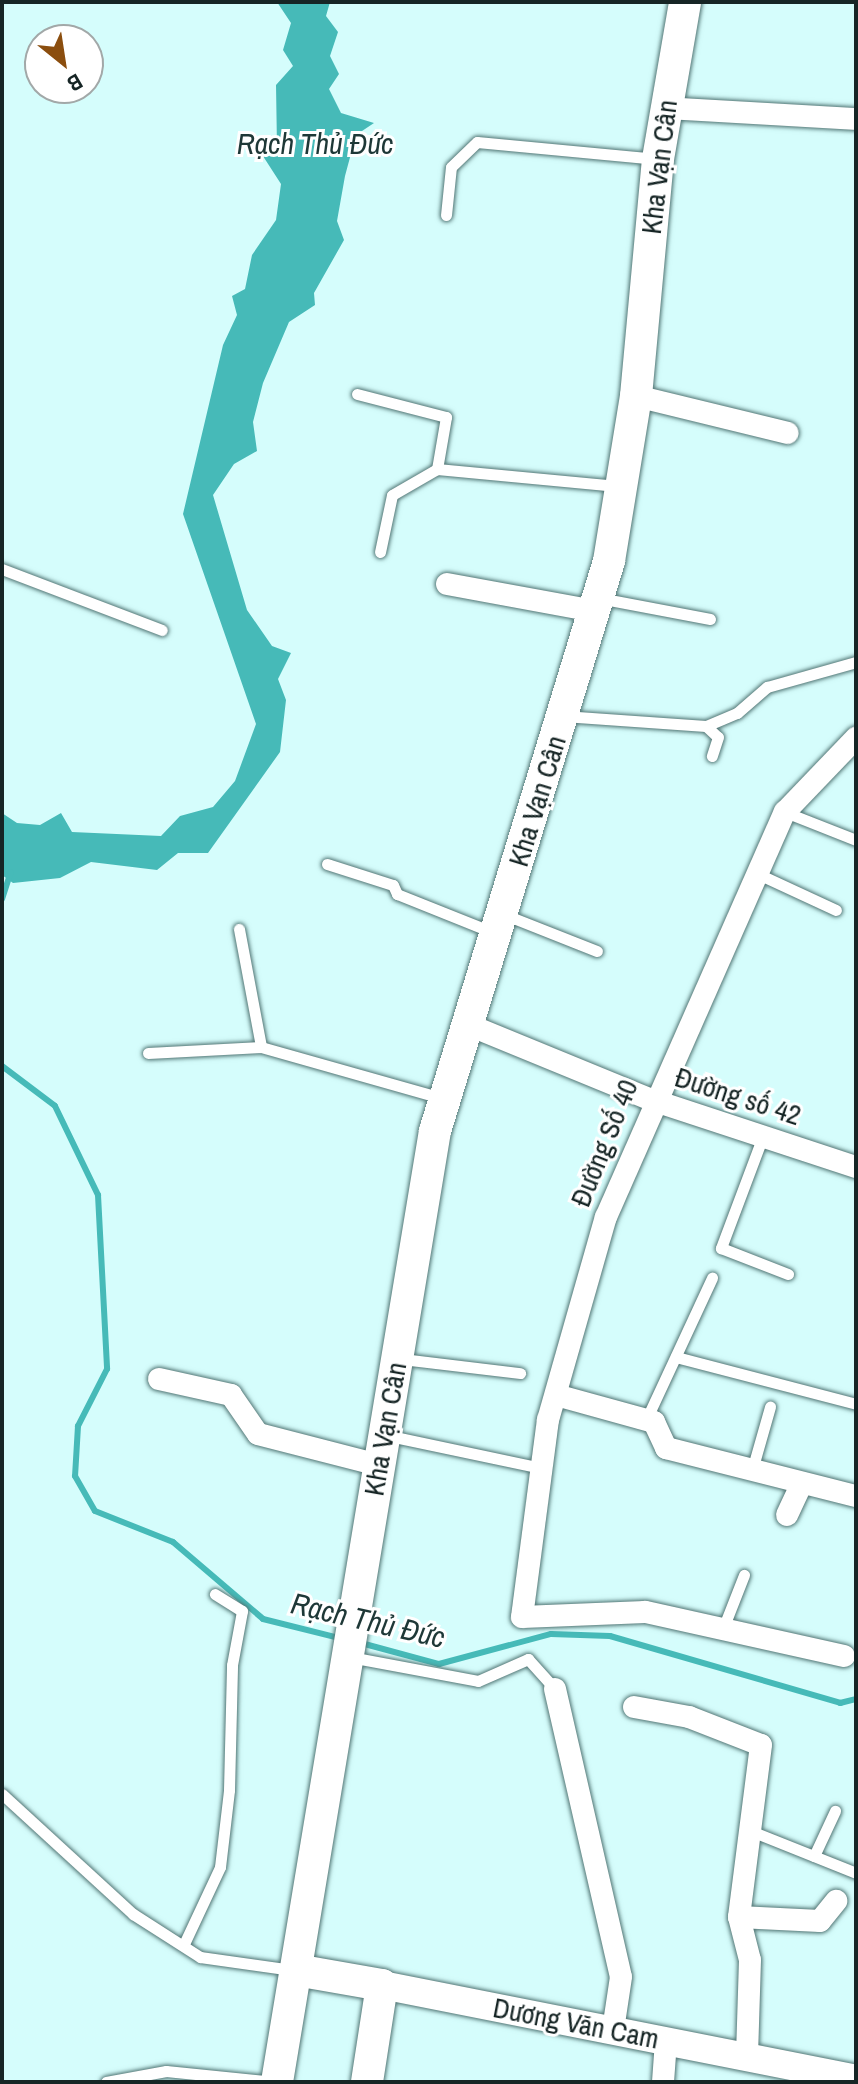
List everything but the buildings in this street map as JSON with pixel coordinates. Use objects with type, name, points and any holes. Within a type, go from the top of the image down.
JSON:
[{"type":"main road","name":"Kha Vạn Cân","points":[[349,1657],[397,1358],[445,1100],[596,604],[622,486],[636,396],[658,159],[685,2]]},
{"type":"main road","points":[[276,2082],[349,1657]]},
{"type":"main road","name":"Dương Văn Cam","points":[[296,1970],[382,1985]]},
{"type":"main road","points":[[367,2082],[382,1985]]},
{"type":"street","points":[[665,108],[856,119]]},
{"type":"street","points":[[636,396],[788,433]]},
{"type":"street","points":[[447,584],[596,604]]},
{"type":"street","name":"Đường Số 40","points":[[724,1626],[645,1612],[522,1617],[531,1466],[556,1395],[606,1217],[652,1100],[785,812],[856,738]]},
{"type":"street","name":"Đường số 42","points":[[469,1025],[652,1100],[856,1167]]},
{"type":"street","points":[[159,1379],[231,1395],[258,1434],[382,1450]]},
{"type":"street","points":[[556,1395],[646,1420],[658,1426],[663,1447],[856,1496]]},
{"type":"street","points":[[787,1515],[802,1483]]},
{"type":"street","points":[[724,1626],[844,1656]]},
{"type":"street","points":[[555,1689],[621,1977],[613,2030]]},
{"type":"street","points":[[634,1707],[689,1717],[761,1745],[739,1917],[750,1960],[747,2056]]},
{"type":"street","points":[[739,1917],[820,1921],[836,1901]]},
{"type":"street","name":"Dương Văn Cam","points":[[382,1985],[856,2079]]},
{"type":"street","points":[[663,2082],[666,2041]]},
{"type":"lane","points":[[446,215],[451,167],[477,142],[658,159]]},
{"type":"lane","points":[[357,394],[446,417],[437,469]]},
{"type":"lane","points":[[380,552],[392,495],[437,469],[622,486]]},
{"type":"lane","points":[[2,569],[162,630]]},
{"type":"lane","points":[[596,604],[710,619]]},
{"type":"lane","points":[[562,716],[706,726],[737,713],[767,687],[856,662]]},
{"type":"lane","points":[[706,726],[718,737],[712,756]]},
{"type":"lane","points":[[785,812],[856,840]]},
{"type":"lane","points":[[327,864],[393,885],[397,894],[597,951]]},
{"type":"lane","points":[[755,873],[836,910]]},
{"type":"lane","points":[[239,929],[261,1047]]},
{"type":"lane","points":[[148,1053],[261,1047],[445,1100]]},
{"type":"lane","points":[[763,1136],[721,1248],[788,1274]]},
{"type":"lane","points":[[646,1420],[712,1278]]},
{"type":"lane","points":[[676,1357],[856,1404]]},
{"type":"lane","points":[[397,1358],[520,1373]]},
{"type":"lane","points":[[752,1470],[770,1407]]},
{"type":"lane","points":[[382,1450],[531,1466]]},
{"type":"lane","points":[[724,1626],[744,1575]]},
{"type":"lane","points":[[184,1944],[220,1867],[229,1790],[232,1665],[242,1611],[215,1594]]},
{"type":"lane","points":[[349,1657],[478,1681],[528,1659],[555,1689]]},
{"type":"lane","points":[[2,1794],[133,1914],[200,1957],[296,1970]]},
{"type":"lane","points":[[814,1856],[835,1811]]},
{"type":"lane","points":[[751,1831],[856,1873]]},
{"type":"lane","points":[[106,2082],[166,2071],[276,2082]]},
{"type":"water","name":"Rạch Thủ Đức","points":[[277,2],[330,2],[326,16],[338,32],[330,56],[339,74],[329,89],[341,113],[374,123],[356,135],[345,176],[337,221],[344,240],[314,293],[315,305],[289,322],[263,383],[253,422],[257,451],[234,464],[213,495],[247,610],[272,646],[291,653],[278,679],[286,700],[280,752],[208,853],[178,853],[157,870],[91,862],[60,878],[13,883],[2,875],[2,813],[17,823],[40,825],[61,813],[72,832],[161,836],[180,816],[213,807],[235,781],[256,724],[183,514],[223,345],[237,315],[232,296],[245,289],[252,255],[276,220],[281,184],[261,153],[277,148],[276,85],[293,66],[283,50],[291,23]]},
{"type":"waterway","name":"Rạch Thủ Đức","points":[[2,899],[11,872]]},
{"type":"waterway","name":"Rạch Thủ Đức","points":[[2,1066],[55,1106],[98,1195],[107,1369],[78,1426],[75,1476],[95,1511],[173,1542],[263,1619],[343,1639]]},
{"type":"waterway","name":"Rạch Thủ Đức","points":[[361,1643],[439,1664],[551,1634],[610,1636],[840,1703],[856,1699]]}]
